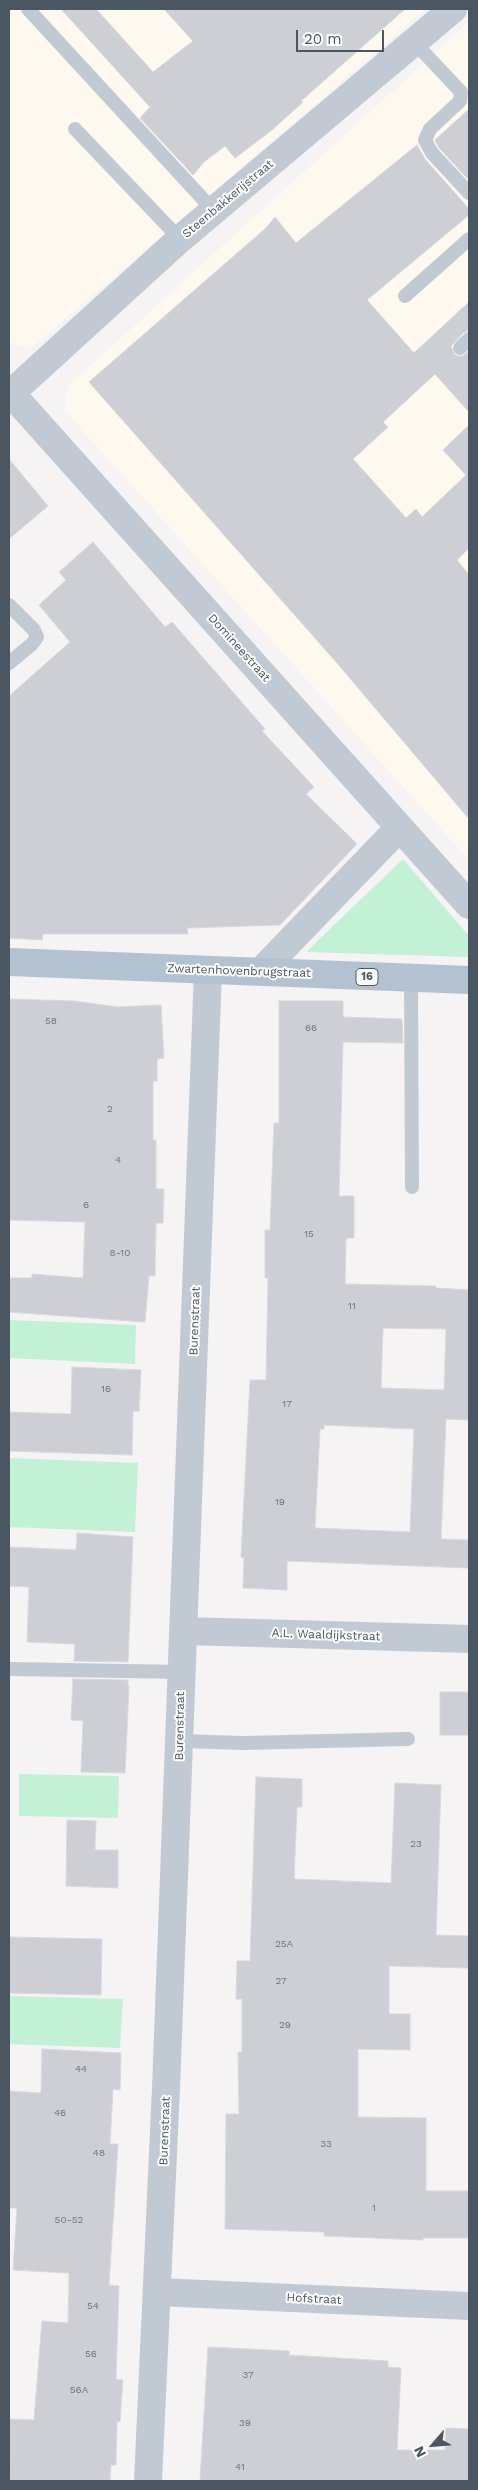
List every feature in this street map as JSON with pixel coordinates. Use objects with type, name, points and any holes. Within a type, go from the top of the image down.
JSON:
[{"type":"main road","name":"Zwartenhovenbrugstraat","points":[[9,962],[469,980]]},
{"type":"street","name":"Steenbakkerijstraat","points":[[10,393],[180,239],[453,9]]},
{"type":"street","name":"Domineestraat","points":[[10,393],[468,903]]},
{"type":"street","points":[[265,972],[266,966],[399,828]]},
{"type":"street","name":"Burenstraat","points":[[148,2481],[158,2292],[180,1740],[208,970]]},
{"type":"street","name":"A.L. Waaldijkstraat","points":[[184,1630],[469,1639]]},
{"type":"street","name":"Hofstraat","points":[[158,2292],[469,2306]]},
{"type":"lane","points":[[28,9],[214,210]]},
{"type":"lane","points":[[414,42],[449,76],[461,92],[460,101],[430,129],[425,140],[432,153],[469,192]]},
{"type":"lane","points":[[75,129],[180,239]]},
{"type":"lane","points":[[405,296],[469,238]]},
{"type":"lane","points":[[9,605],[34,630],[37,637],[32,644],[9,663]]},
{"type":"lane","points":[[411,979],[412,1187]]},
{"type":"lane","points":[[9,1669],[181,1672]]},
{"type":"lane","points":[[180,1740],[244,1743],[408,1739]]},
{"type":"shaded area","points":[[9,9],[426,9],[31,348],[9,343]]},
{"type":"shaded area","points":[[469,22],[469,860],[65,411],[68,386]]},
{"type":"green space","points":[[403,859],[469,936],[469,957],[306,952]]},
{"type":"green space","points":[[9,1320],[136,1325],[135,1364],[9,1358]]},
{"type":"green space","points":[[9,1458],[138,1463],[135,1532],[9,1527]]},
{"type":"green space","points":[[19,1774],[119,1776],[118,1818],[19,1816]]},
{"type":"green space","points":[[9,1996],[123,1999],[120,2048],[9,2044]]},
{"type":"building","points":[[61,9],[96,9],[153,72],[193,41],[164,9],[405,9],[301,101],[303,102],[272,130],[235,158],[225,146],[204,162],[193,175],[140,118],[150,107]]},
{"type":"building","points":[[469,109],[468,179],[439,148],[435,140]]},
{"type":"building","points":[[417,145],[425,159],[469,209],[469,215],[367,300],[414,353],[469,302],[469,330],[463,333],[451,346],[454,354],[457,356],[463,356],[469,351],[469,412],[435,374],[383,422],[388,427],[353,459],[406,518],[416,509],[422,517],[466,475],[443,450],[469,425],[469,548],[457,560],[469,575],[469,819],[337,663],[89,382],[266,228],[275,217],[296,243]]},
{"type":"building","points":[[9,459],[48,506],[9,539]]},
{"type":"building","points":[[93,542],[165,627],[172,622],[265,729],[262,731],[314,787],[306,794],[357,844],[280,925],[187,928],[188,934],[43,934],[42,940],[9,938],[9,696],[70,642],[39,605],[66,580],[59,572]]},
{"type":"building","points":[[9,999],[74,1001],[118,1007],[161,1005],[164,1058],[157,1059],[157,1081],[153,1081],[153,1140],[156,1140],[156,1189],[164,1189],[163,1223],[156,1223],[155,1276],[149,1276],[145,1322],[9,1312],[9,1278],[32,1278],[32,1274],[83,1278],[85,1222],[9,1220]]},
{"type":"building","points":[[279,1001],[343,1001],[343,1017],[402,1019],[403,1043],[343,1042],[339,1196],[354,1196],[354,1238],[346,1238],[345,1284],[436,1286],[436,1288],[469,1290],[469,1420],[446,1419],[441,1539],[469,1540],[469,1568],[287,1561],[287,1590],[243,1588],[244,1558],[241,1557],[250,1380],[266,1380],[268,1278],[265,1278],[265,1230],[270,1230],[274,1123],[279,1123]],"holes":[[[383,1328],[446,1329],[444,1390],[381,1388]],[[324,1425],[414,1429],[410,1532],[315,1528],[320,1429],[324,1429]]]},
{"type":"building","points":[[72,1367],[141,1370],[139,1411],[133,1411],[132,1455],[9,1451],[9,1412],[71,1414]]},
{"type":"building","points":[[77,1533],[133,1537],[128,1662],[74,1661],[75,1644],[27,1642],[29,1587],[9,1586],[9,1547],[76,1550]]},
{"type":"building","points":[[73,1679],[128,1680],[125,1773],[81,1772],[83,1721],[71,1720]]},
{"type":"building","points":[[440,1692],[469,1692],[469,1735],[440,1735]]},
{"type":"building","points":[[256,1777],[302,1779],[302,1807],[297,1807],[294,1879],[391,1883],[395,1783],[441,1785],[436,1935],[469,1936],[469,1968],[389,1966],[389,2014],[410,2014],[410,2050],[358,2049],[358,2117],[426,2118],[426,2191],[469,2191],[469,2238],[423,2238],[423,2240],[324,2236],[324,2232],[225,2229],[226,2114],[239,2114],[238,2052],[242,2052],[242,1999],[236,1999],[237,1961],[250,1961]]},
{"type":"building","points":[[67,1820],[96,1821],[95,1850],[118,1850],[118,1888],[66,1886]]},
{"type":"building","points":[[9,1937],[102,1939],[101,1995],[9,1993]]},
{"type":"building","points":[[42,2049],[121,2053],[120,2090],[113,2089],[110,2144],[118,2144],[109,2285],[119,2286],[116,2379],[123,2380],[120,2422],[117,2421],[116,2465],[111,2465],[110,2481],[10,2481],[9,2419],[34,2420],[42,2321],[68,2323],[69,2273],[13,2270],[17,2208],[9,2208],[9,2091],[41,2093]]},
{"type":"building","points":[[208,2347],[289,2351],[289,2355],[388,2361],[388,2367],[401,2368],[397,2450],[445,2450],[446,2428],[469,2429],[469,2481],[200,2481]]}]
